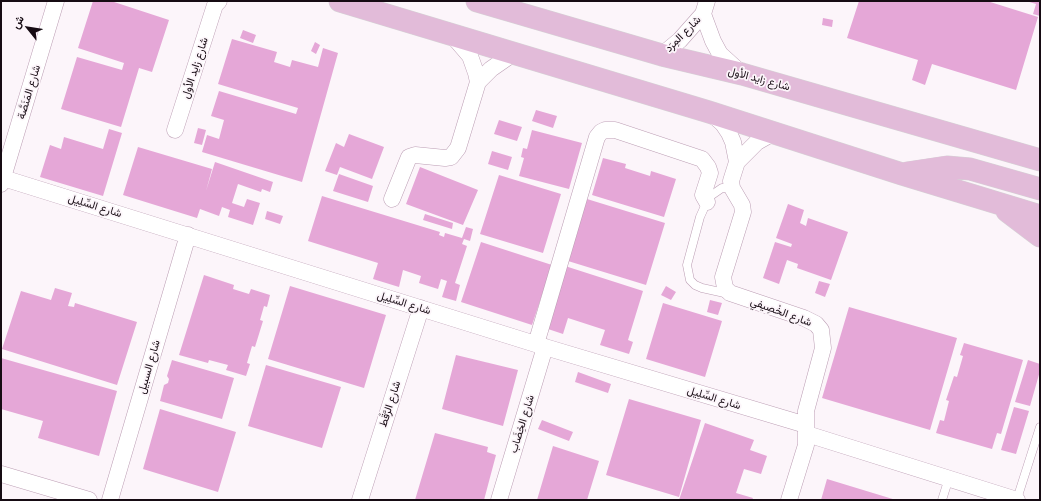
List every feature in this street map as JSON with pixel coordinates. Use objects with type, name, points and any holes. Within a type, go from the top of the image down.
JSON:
[{"type":"main road","points":[[340,1],[709,112],[902,174],[1040,216]]},
{"type":"main road","name":"شارع زايد الأول","points":[[477,1],[662,55],[742,74],[1039,159]]},
{"type":"main road","points":[[902,174],[947,167],[970,169],[1040,189]]},
{"type":"main road","points":[[993,201],[1040,236]]},
{"type":"street","name":"شارع المَنَصَّة","points":[[2,180],[56,1]]},
{"type":"street","name":"شارع زايد الأول","points":[[175,130],[216,2]]},
{"type":"street","name":"شارع المِرَد","points":[[662,55],[680,40],[705,7]]},
{"type":"street","name":"شارع المِرَد","points":[[705,7],[707,28],[716,48],[730,64],[742,74]]},
{"type":"street","points":[[452,35],[459,41],[470,56],[478,82]]},
{"type":"street","points":[[392,199],[406,161],[411,155],[445,158],[455,154],[478,82],[494,66],[514,53]]},
{"type":"street","points":[[709,112],[716,117],[729,133],[733,142],[737,162]]},
{"type":"street","name":"شارع الخِضَاب","points":[[499,500],[597,137],[605,130],[615,130],[702,159],[708,167],[710,173],[703,195],[706,202]]},
{"type":"street","points":[[732,188],[731,181],[737,162],[757,142],[773,133]]},
{"type":"street","name":"شارع السِّلِيل","points":[[2,180],[188,235],[806,429],[949,478],[998,497],[1017,500]]},
{"type":"street","name":"شارع الخْصِيفي","points":[[732,188],[742,205],[743,212],[723,277],[725,288],[737,296],[804,318],[816,324],[821,330],[823,348],[806,411],[806,446],[789,500]]},
{"type":"street","name":"شارع السبيل","points":[[110,500],[188,235]]},
{"type":"street","name":"شارع الرَّقْط","points":[[360,500],[420,308]]},
{"type":"street","points":[[1,474],[89,500]]},
{"type":"lane","points":[[732,188],[727,187],[717,190],[706,202],[689,258],[688,273],[690,280],[702,288],[737,296]]},
{"type":"lane","name":"شارع السِّلِيل","points":[[1017,500],[1040,427]]},
{"type":"lane","points":[[942,500],[949,478]]},
{"type":"building","points":[[93,1],[111,1],[169,20],[152,72],[139,68],[121,127],[61,109],[77,57],[122,70],[124,63],[78,48]]},
{"type":"building","points":[[859,1],[987,1],[1038,17],[1016,90],[932,64],[925,85],[912,80],[918,60],[847,38]]},
{"type":"building","points":[[1026,1],[1040,1],[1040,16],[1033,14],[1036,4]]},
{"type":"building","points":[[823,18],[833,20],[832,27],[822,25]]},
{"type":"building","points":[[243,30],[256,35],[253,43],[240,38]]},
{"type":"building","points":[[232,39],[277,52],[274,62],[290,67],[292,60],[318,67],[323,48],[338,53],[302,182],[202,152],[207,135],[219,139],[224,120],[211,116],[219,91],[296,114],[298,108],[218,84]]},
{"type":"building","points":[[315,42],[320,45],[316,54],[311,51]]},
{"type":"building","points":[[536,110],[557,116],[553,128],[532,121]]},
{"type":"building","points":[[499,120],[522,127],[517,141],[494,134]]},
{"type":"building","points":[[198,128],[206,130],[202,145],[194,143]]},
{"type":"building","points":[[109,129],[122,133],[103,196],[40,177],[50,145],[61,149],[64,137],[103,149]]},
{"type":"building","points":[[532,130],[582,143],[569,189],[519,176],[524,158],[521,157],[523,148],[527,149]]},
{"type":"building","points":[[349,134],[384,147],[372,179],[340,167],[337,175],[325,171],[336,143],[344,147]]},
{"type":"building","points":[[138,147],[212,169],[206,191],[215,162],[273,182],[270,192],[262,189],[261,192],[238,184],[232,203],[244,207],[247,199],[260,203],[253,225],[228,217],[230,210],[222,207],[219,216],[200,209],[197,218],[123,195]]},
{"type":"building","points":[[492,151],[512,157],[508,170],[488,164]]},
{"type":"building","points":[[603,158],[626,164],[625,168],[650,176],[651,171],[676,179],[664,217],[592,195]]},
{"type":"building","points":[[420,167],[478,190],[463,225],[406,204]]},
{"type":"building","points":[[339,174],[373,186],[368,202],[333,191]]},
{"type":"building","points":[[499,175],[561,194],[543,253],[480,234]]},
{"type":"building","points":[[322,196],[440,232],[439,235],[444,237],[445,233],[462,238],[466,227],[473,229],[470,241],[464,239],[462,244],[467,246],[455,283],[460,285],[456,301],[442,297],[447,281],[441,279],[438,289],[419,283],[421,276],[403,270],[399,287],[373,279],[378,263],[308,241]]},
{"type":"building","points":[[587,199],[665,223],[646,285],[568,261]]},
{"type":"building","points":[[788,204],[804,210],[800,223],[806,226],[808,218],[848,232],[831,280],[797,268],[798,264],[787,260],[779,284],[763,278],[775,242],[791,247],[792,244],[776,238]]},
{"type":"building","points":[[267,211],[283,216],[280,224],[265,219]]},
{"type":"building","points":[[425,214],[453,223],[452,229],[423,220]]},
{"type":"building","points":[[481,242],[552,265],[532,325],[461,302]]},
{"type":"building","points":[[565,266],[643,291],[628,340],[633,342],[629,354],[600,345],[605,330],[568,318],[563,334],[545,328]]},
{"type":"building","points":[[204,275],[234,285],[233,289],[249,294],[251,289],[270,295],[267,307],[264,306],[260,320],[263,321],[255,347],[252,346],[247,363],[250,364],[246,376],[226,370],[228,365],[209,360],[208,363],[179,355]]},
{"type":"building","points":[[819,281],[830,284],[825,297],[815,293]]},
{"type":"building","points":[[290,286],[386,315],[364,388],[268,359]]},
{"type":"building","points":[[666,286],[676,292],[671,300],[661,295]]},
{"type":"building","points":[[55,288],[72,293],[68,306],[74,307],[75,303],[137,322],[117,385],[2,349],[21,291],[51,300]]},
{"type":"building","points":[[710,300],[722,303],[718,315],[707,312]]},
{"type":"building","points":[[663,303],[722,321],[705,377],[646,359]]},
{"type":"building","points":[[849,307],[957,338],[930,430],[822,398]]},
{"type":"building","points":[[964,343],[1023,360],[1001,434],[997,433],[992,449],[936,433],[940,420],[944,421],[949,401],[946,400],[954,376],[957,377],[963,356],[960,355]]},
{"type":"building","points":[[456,355],[518,370],[503,426],[442,409]]},
{"type":"building","points":[[1,358],[117,391],[99,456],[38,438],[43,421],[1,409]]},
{"type":"building","points":[[172,360],[234,378],[222,419],[160,401],[164,385],[168,383],[169,379],[167,376]]},
{"type":"building","points":[[1028,360],[1040,364],[1040,371],[1030,406],[1015,402]]},
{"type":"building","points":[[266,365],[341,387],[322,448],[248,426]]},
{"type":"building","points":[[578,372],[611,384],[608,393],[575,382]]},
{"type":"building","points":[[629,399],[701,420],[679,497],[606,475]]},
{"type":"building","points":[[1014,407],[1029,411],[1016,454],[1001,450]]},
{"type":"building","points":[[160,409],[236,432],[218,492],[143,469]]},
{"type":"building","points":[[542,420],[573,432],[569,441],[538,429]]},
{"type":"building","points":[[705,423],[754,440],[750,450],[767,456],[761,474],[744,469],[736,493],[753,498],[752,500],[679,500]]},
{"type":"building","points":[[435,433],[488,447],[487,452],[496,455],[484,500],[415,500]]},
{"type":"building","points":[[553,446],[599,461],[587,500],[537,500]]},
{"type":"building","points":[[827,479],[896,500],[821,500]]}]
